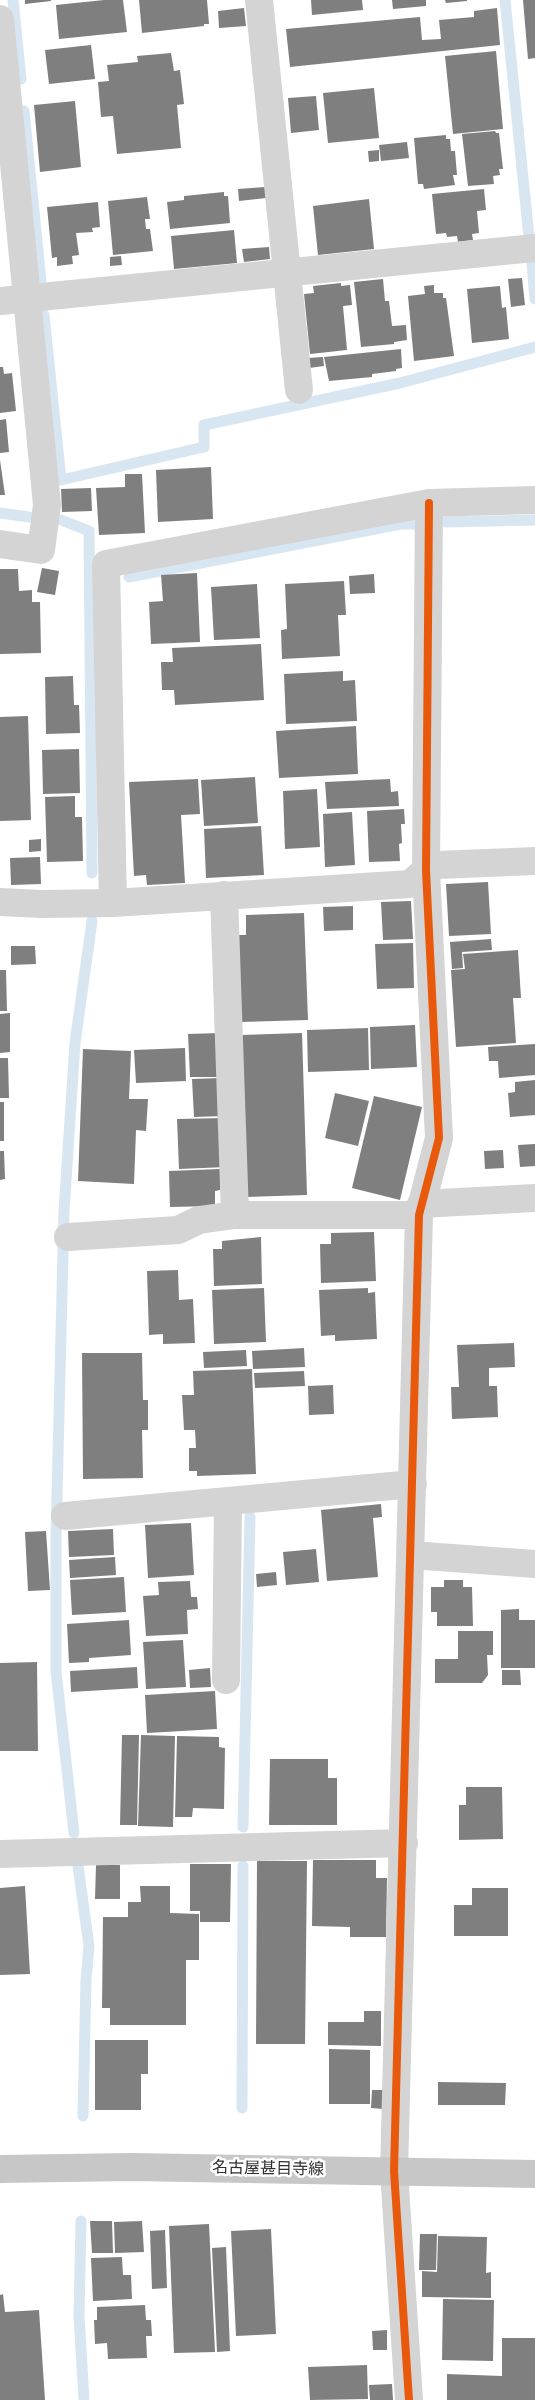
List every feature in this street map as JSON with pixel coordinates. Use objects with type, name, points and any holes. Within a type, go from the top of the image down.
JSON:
[{"type":"main road","name":"名古屋甚目寺線","points":[[0,2169],[132,2167],[535,2174]]},
{"type":"street","points":[[259,0],[299,390]]},
{"type":"street","points":[[0,19],[47,506],[41,550],[0,544]]},
{"type":"street","points":[[0,300],[535,248]]},
{"type":"street","points":[[113,903],[106,564],[429,503],[535,500]]},
{"type":"street","points":[[409,2400],[394,2171],[420,1209],[439,1138],[426,870],[429,503]]},
{"type":"street","points":[[0,902],[42,904],[113,903],[410,884],[426,870],[438,866],[535,861]]},
{"type":"street","points":[[224,895],[235,1215]]},
{"type":"street","points":[[68,1237],[178,1230],[199,1220],[235,1215],[420,1209],[535,1198]]},
{"type":"street","points":[[65,1516],[413,1484]]},
{"type":"street","points":[[226,1680],[228,1501]]},
{"type":"street","points":[[411,1555],[535,1564]]},
{"type":"street","points":[[0,1854],[404,1843]]},
{"type":"building","points":[[25,0],[51,0],[51,1],[25,4]]},
{"type":"building","points":[[123,0],[127,32],[59,39],[56,5]]},
{"type":"building","points":[[139,0],[207,0],[209,24],[142,33]]},
{"type":"building","points":[[311,0],[362,0],[363,10],[312,15]]},
{"type":"building","points":[[392,0],[426,0],[426,6],[393,9]]},
{"type":"building","points":[[445,0],[467,0],[467,1],[446,3]]},
{"type":"building","points":[[523,0],[535,0],[535,58],[528,59]]},
{"type":"building","points":[[244,8],[246,26],[219,28],[218,11]]},
{"type":"building","points":[[497,8],[500,45],[290,67],[286,29],[420,17],[422,40],[441,39],[439,20],[474,17],[474,11]]},
{"type":"building","points":[[91,45],[95,79],[49,84],[45,50]]},
{"type":"building","points":[[496,51],[503,129],[453,134],[445,56]]},
{"type":"building","points":[[171,53],[174,71],[180,70],[184,104],[177,105],[181,148],[117,154],[113,116],[101,117],[98,82],[109,81],[107,65],[138,62],[137,56]]},
{"type":"building","points":[[374,88],[379,138],[328,143],[323,93]]},
{"type":"building","points":[[316,96],[319,130],[291,133],[288,98]]},
{"type":"building","points":[[75,101],[81,167],[40,172],[34,105]]},
{"type":"building","points":[[495,131],[499,133],[503,169],[499,169],[500,175],[493,176],[494,184],[468,186],[462,134]]},
{"type":"building","points":[[446,135],[446,139],[450,139],[451,151],[455,151],[457,175],[453,175],[455,185],[424,189],[423,184],[418,184],[414,138]]},
{"type":"building","points":[[407,142],[409,158],[381,161],[379,145]]},
{"type":"building","points":[[379,150],[379,161],[369,162],[368,151]]},
{"type":"building","points":[[265,187],[266,198],[239,201],[238,189]]},
{"type":"building","points":[[484,189],[486,210],[477,211],[479,233],[472,234],[473,240],[458,242],[457,236],[447,237],[446,233],[436,234],[432,194]]},
{"type":"building","points":[[224,192],[224,196],[228,196],[230,223],[170,229],[167,202],[184,200],[184,196]]},
{"type":"building","points":[[147,197],[150,219],[145,219],[146,229],[150,229],[153,251],[113,255],[108,201]]},
{"type":"building","points":[[369,199],[374,249],[318,255],[313,206]]},
{"type":"building","points":[[98,202],[100,227],[92,228],[93,232],[76,233],[79,255],[72,256],[73,264],[57,266],[57,257],[52,258],[47,207]]},
{"type":"building","points":[[234,230],[237,263],[174,269],[171,236]]},
{"type":"building","points":[[269,247],[270,259],[244,262],[242,249]]},
{"type":"building","points":[[121,256],[122,265],[110,266],[110,257]]},
{"type":"building","points":[[522,278],[525,305],[511,307],[508,279]]},
{"type":"building","points":[[383,279],[385,301],[389,301],[392,326],[406,325],[407,340],[394,342],[394,344],[361,347],[354,282]]},
{"type":"building","points":[[341,283],[341,286],[350,285],[352,305],[343,306],[347,350],[310,354],[304,294],[314,293],[313,286]]},
{"type":"building","points":[[434,285],[434,293],[443,293],[443,298],[446,298],[454,356],[414,361],[408,296],[425,294],[424,286]]},
{"type":"building","points":[[500,286],[502,308],[506,307],[509,339],[472,343],[467,289]]},
{"type":"building","points":[[401,349],[402,368],[396,369],[396,371],[372,374],[372,377],[329,381],[324,357]]},
{"type":"building","points":[[323,357],[324,366],[309,368],[308,358]]},
{"type":"building","points":[[0,367],[3,367],[4,374],[12,373],[16,411],[0,413]]},
{"type":"building","points":[[6,419],[9,452],[0,453],[0,420]]},
{"type":"building","points":[[0,460],[5,495],[0,495]]},
{"type":"building","points":[[211,467],[213,519],[158,522],[156,470]]},
{"type":"building","points":[[125,474],[142,474],[145,533],[99,535],[96,488],[125,487]]},
{"type":"building","points":[[91,488],[92,511],[62,512],[61,489]]},
{"type":"building","points":[[42,568],[59,571],[55,595],[37,592]]},
{"type":"building","points":[[0,569],[18,569],[19,591],[32,590],[32,602],[40,602],[41,653],[0,654]]},
{"type":"building","points":[[197,573],[200,642],[151,644],[149,602],[163,601],[161,575]]},
{"type":"building","points":[[374,574],[375,593],[350,594],[349,576]]},
{"type":"building","points":[[344,581],[346,615],[338,615],[340,656],[282,659],[281,630],[287,629],[285,584]]},
{"type":"building","points":[[257,584],[260,638],[214,640],[211,587]]},
{"type":"building","points":[[261,644],[264,700],[175,705],[174,690],[162,690],[161,662],[173,662],[172,648]]},
{"type":"building","points":[[343,671],[343,681],[355,680],[357,721],[286,724],[284,674]]},
{"type":"building","points":[[73,676],[74,705],[79,705],[80,733],[46,734],[45,677]]},
{"type":"building","points":[[28,716],[31,820],[0,821],[0,717]]},
{"type":"building","points":[[356,726],[358,774],[279,778],[276,731]]},
{"type":"building","points":[[79,749],[80,793],[43,794],[42,750]]},
{"type":"building","points":[[255,777],[258,823],[204,826],[201,780]]},
{"type":"building","points":[[198,779],[200,814],[181,815],[185,883],[147,885],[146,875],[134,876],[129,782]]},
{"type":"building","points":[[390,779],[391,792],[398,791],[399,806],[327,809],[325,782]]},
{"type":"building","points":[[317,789],[320,847],[285,849],[283,791]]},
{"type":"building","points":[[75,796],[75,817],[82,817],[83,861],[47,862],[45,797]]},
{"type":"building","points":[[404,809],[405,824],[401,824],[402,843],[399,844],[400,861],[369,862],[367,811]]},
{"type":"building","points":[[352,812],[355,865],[325,867],[323,814]]},
{"type":"building","points":[[261,826],[264,875],[206,878],[204,829]]},
{"type":"building","points":[[41,839],[41,851],[29,852],[29,840]]},
{"type":"building","points":[[40,857],[41,884],[11,885],[10,858]]},
{"type":"building","points":[[488,882],[491,934],[449,936],[446,884]]},
{"type":"building","points":[[411,901],[413,939],[383,940],[381,902]]},
{"type":"building","points":[[353,906],[353,930],[324,931],[323,907]]},
{"type":"building","points":[[304,913],[308,1020],[241,1022],[238,935],[246,935],[246,915]]},
{"type":"building","points":[[491,939],[492,950],[462,952],[463,968],[452,969],[450,942]]},
{"type":"building","points":[[413,943],[414,988],[377,989],[375,944]]},
{"type":"building","points":[[11,946],[35,946],[36,964],[11,965]]},
{"type":"building","points":[[518,950],[521,998],[513,998],[516,1043],[456,1047],[451,970],[465,969],[463,954]]},
{"type":"building","points":[[0,970],[6,970],[7,1011],[0,1011]]},
{"type":"building","points":[[10,1013],[10,1052],[0,1053],[0,1014]]},
{"type":"building","points":[[415,1025],[417,1067],[371,1069],[370,1027]]},
{"type":"building","points":[[368,1028],[369,1070],[308,1072],[307,1030]]},
{"type":"building","points":[[220,1033],[222,1077],[190,1077],[188,1034]]},
{"type":"building","points":[[302,1033],[307,1195],[246,1197],[241,1035]]},
{"type":"building","points":[[535,1044],[535,1075],[499,1078],[498,1061],[489,1061],[488,1047]]},
{"type":"building","points":[[185,1048],[186,1081],[136,1083],[134,1050]]},
{"type":"building","points":[[83,1049],[131,1051],[129,1099],[148,1099],[146,1131],[136,1130],[134,1184],[78,1181]]},
{"type":"building","points":[[0,1058],[8,1058],[9,1098],[0,1098]]},
{"type":"building","points":[[221,1078],[223,1116],[194,1117],[192,1079]]},
{"type":"building","points":[[535,1080],[535,1115],[510,1117],[508,1093],[515,1092],[515,1082]]},
{"type":"building","points":[[335,1093],[369,1101],[358,1146],[325,1138]]},
{"type":"building","points":[[374,1096],[422,1107],[400,1200],[352,1188]]},
{"type":"building","points":[[0,1102],[4,1102],[4,1141],[0,1141]]},
{"type":"building","points":[[225,1118],[226,1167],[179,1169],[177,1119]]},
{"type":"building","points":[[535,1144],[535,1166],[520,1167],[518,1145]]},
{"type":"building","points":[[503,1150],[504,1168],[485,1169],[484,1151]]},
{"type":"building","points":[[0,1151],[4,1151],[5,1179],[0,1180]]},
{"type":"building","points":[[220,1169],[220,1190],[215,1191],[215,1206],[170,1207],[169,1171]]},
{"type":"building","points":[[374,1232],[376,1281],[321,1283],[320,1244],[331,1244],[331,1233]]},
{"type":"building","points":[[261,1237],[262,1284],[214,1286],[213,1249],[222,1249],[222,1241]]},
{"type":"building","points":[[178,1270],[179,1300],[193,1299],[195,1343],[163,1344],[163,1334],[149,1335],[147,1271]]},
{"type":"building","points":[[264,1288],[266,1342],[214,1344],[212,1290]]},
{"type":"building","points":[[368,1288],[368,1293],[375,1292],[377,1339],[335,1341],[335,1335],[321,1336],[319,1290]]},
{"type":"building","points":[[514,1343],[515,1367],[489,1368],[489,1386],[497,1386],[498,1417],[452,1419],[451,1387],[459,1387],[457,1345]]},
{"type":"building","points":[[304,1348],[305,1367],[253,1369],[252,1351]]},
{"type":"building","points":[[246,1350],[247,1366],[204,1368],[203,1352]]},
{"type":"building","points":[[82,1353],[142,1353],[143,1400],[148,1400],[148,1430],[142,1430],[143,1478],[83,1479]]},
{"type":"building","points":[[252,1369],[256,1474],[197,1476],[197,1471],[189,1471],[189,1448],[196,1448],[195,1430],[184,1430],[182,1395],[194,1395],[193,1371]]},
{"type":"building","points":[[304,1371],[305,1386],[255,1388],[254,1373]]},
{"type":"building","points":[[333,1385],[334,1414],[309,1415],[308,1386]]},
{"type":"building","points":[[381,1504],[382,1517],[373,1518],[378,1577],[327,1581],[321,1510]]},
{"type":"building","points":[[191,1523],[194,1575],[148,1578],[145,1525]]},
{"type":"building","points":[[113,1529],[114,1555],[69,1557],[68,1531]]},
{"type":"building","points":[[46,1531],[50,1590],[28,1591],[25,1532]]},
{"type":"building","points":[[316,1549],[319,1582],[286,1585],[283,1552]]},
{"type":"building","points":[[115,1557],[116,1575],[70,1578],[69,1560]]},
{"type":"building","points":[[276,1572],[277,1585],[257,1587],[256,1574]]},
{"type":"building","points":[[124,1577],[126,1612],[72,1615],[70,1580]]},
{"type":"building","points":[[444,1580],[463,1580],[463,1587],[472,1587],[473,1626],[437,1626],[437,1612],[431,1612],[431,1587],[444,1587]]},
{"type":"building","points":[[190,1581],[191,1597],[197,1597],[198,1609],[187,1610],[188,1634],[146,1636],[143,1596],[159,1595],[158,1582]]},
{"type":"building","points":[[519,1609],[519,1620],[535,1620],[535,1668],[501,1668],[501,1610]]},
{"type":"building","points":[[129,1620],[131,1655],[89,1658],[89,1662],[69,1663],[67,1624]]},
{"type":"building","points":[[458,1631],[493,1631],[493,1655],[487,1655],[488,1675],[482,1683],[435,1683],[435,1659],[458,1659]]},
{"type":"building","points":[[183,1640],[186,1687],[146,1689],[143,1642]]},
{"type":"building","points":[[37,1662],[38,1751],[0,1751],[0,1663]]},
{"type":"building","points":[[137,1667],[138,1688],[71,1692],[70,1671]]},
{"type":"building","points":[[210,1668],[211,1687],[190,1688],[189,1670]]},
{"type":"building","points":[[502,1670],[520,1670],[521,1685],[502,1685]]},
{"type":"building","points":[[215,1691],[217,1729],[147,1733],[145,1695]]},
{"type":"building","points":[[122,1735],[139,1735],[137,1825],[120,1825]]},
{"type":"building","points":[[141,1735],[175,1736],[173,1827],[138,1826]]},
{"type":"building","points":[[177,1736],[219,1737],[219,1747],[225,1748],[224,1809],[193,1808],[192,1817],[175,1817]]},
{"type":"building","points":[[270,1759],[328,1759],[328,1778],[337,1778],[337,1825],[269,1825]]},
{"type":"building","points":[[466,1787],[502,1787],[503,1839],[459,1840],[459,1805],[466,1805]]},
{"type":"building","points":[[313,1860],[376,1860],[376,1878],[387,1878],[386,1937],[350,1937],[350,1927],[312,1926]]},
{"type":"building","points":[[257,1861],[307,1861],[305,2044],[256,2044]]},
{"type":"building","points":[[190,1864],[231,1864],[230,1922],[200,1922],[200,1911],[190,1911]]},
{"type":"building","points":[[96,1865],[120,1865],[120,1899],[95,1899]]},
{"type":"building","points":[[25,1886],[30,1974],[0,1975],[0,1888]]},
{"type":"building","points":[[140,1886],[170,1886],[170,1913],[199,1914],[199,1960],[186,1960],[186,2025],[110,2025],[110,2008],[102,2008],[103,1917],[128,1917],[128,1902],[141,1902]]},
{"type":"building","points":[[472,1888],[508,1888],[508,1936],[454,1936],[454,1905],[472,1905]]},
{"type":"building","points":[[364,2011],[381,2011],[381,2046],[328,2045],[328,2022],[364,2022]]},
{"type":"building","points":[[95,2040],[148,2040],[148,2074],[141,2074],[141,2110],[95,2110]]},
{"type":"building","points":[[329,2049],[370,2050],[370,2104],[329,2104]]},
{"type":"building","points":[[438,2082],[506,2083],[505,2105],[438,2105]]},
{"type":"building","points":[[372,2090],[384,2090],[383,2109],[371,2108]]},
{"type":"building","points":[[90,2221],[112,2221],[113,2253],[92,2253]]},
{"type":"building","points":[[142,2221],[144,2252],[115,2253],[114,2222]]},
{"type":"building","points":[[209,2224],[215,2352],[174,2353],[169,2226]]},
{"type":"building","points":[[271,2229],[276,2334],[236,2336],[231,2231]]},
{"type":"building","points":[[165,2230],[167,2288],[152,2289],[150,2231]]},
{"type":"building","points":[[420,2234],[437,2234],[436,2270],[419,2270]]},
{"type":"building","points":[[438,2236],[487,2237],[486,2273],[491,2272],[491,2298],[422,2297],[422,2271],[437,2272]]},
{"type":"building","points":[[226,2247],[230,2351],[217,2352],[212,2248]]},
{"type":"building","points":[[122,2257],[123,2275],[131,2275],[132,2299],[93,2301],[91,2258]]},
{"type":"building","points":[[3,2294],[5,2312],[39,2310],[45,2400],[0,2400],[0,2295]]},
{"type":"building","points":[[443,2299],[494,2300],[493,2361],[442,2360]]},
{"type":"building","points":[[145,2305],[146,2320],[151,2320],[152,2336],[146,2336],[147,2358],[108,2359],[107,2343],[95,2344],[94,2320],[97,2320],[97,2307]]},
{"type":"building","points":[[387,2330],[387,2350],[373,2350],[372,2331]]},
{"type":"building","points":[[502,2338],[535,2338],[535,2400],[447,2400],[447,2374],[502,2376]]},
{"type":"building","points":[[367,2365],[368,2399],[310,2400],[308,2367]]},
{"type":"building","points":[[392,2384],[393,2400],[370,2400],[369,2385]]},
{"type":"waterway","points":[[13,0],[21,79]]},
{"type":"waterway","points":[[505,0],[529,237]]},
{"type":"waterway","points":[[24,111],[41,281]]},
{"type":"waterway","points":[[532,263],[535,299]]},
{"type":"waterway","points":[[44,315],[61,480],[204,447],[204,425],[400,383],[535,347]]},
{"type":"waterway","points":[[0,513],[29,517]]},
{"type":"waterway","points":[[61,520],[89,531],[92,873]]},
{"type":"waterway","points":[[446,522],[535,520]]},
{"type":"waterway","points":[[129,577],[401,524],[415,524]]},
{"type":"waterway","points":[[74,1833],[56,1671],[56,1537],[64,1211],[75,1043],[92,921]]},
{"type":"waterway","points":[[243,1827],[250,1517]]},
{"type":"waterway","points":[[78,1866],[89,1946],[86,1980],[83,2116]]},
{"type":"waterway","points":[[242,2108],[243,1866]]},
{"type":"waterway","points":[[81,2221],[79,2316],[84,2400]]},
{"type":"cycle path","points":[[409,2400],[394,2171],[419,1215],[439,1138],[426,870],[429,503]]}]
